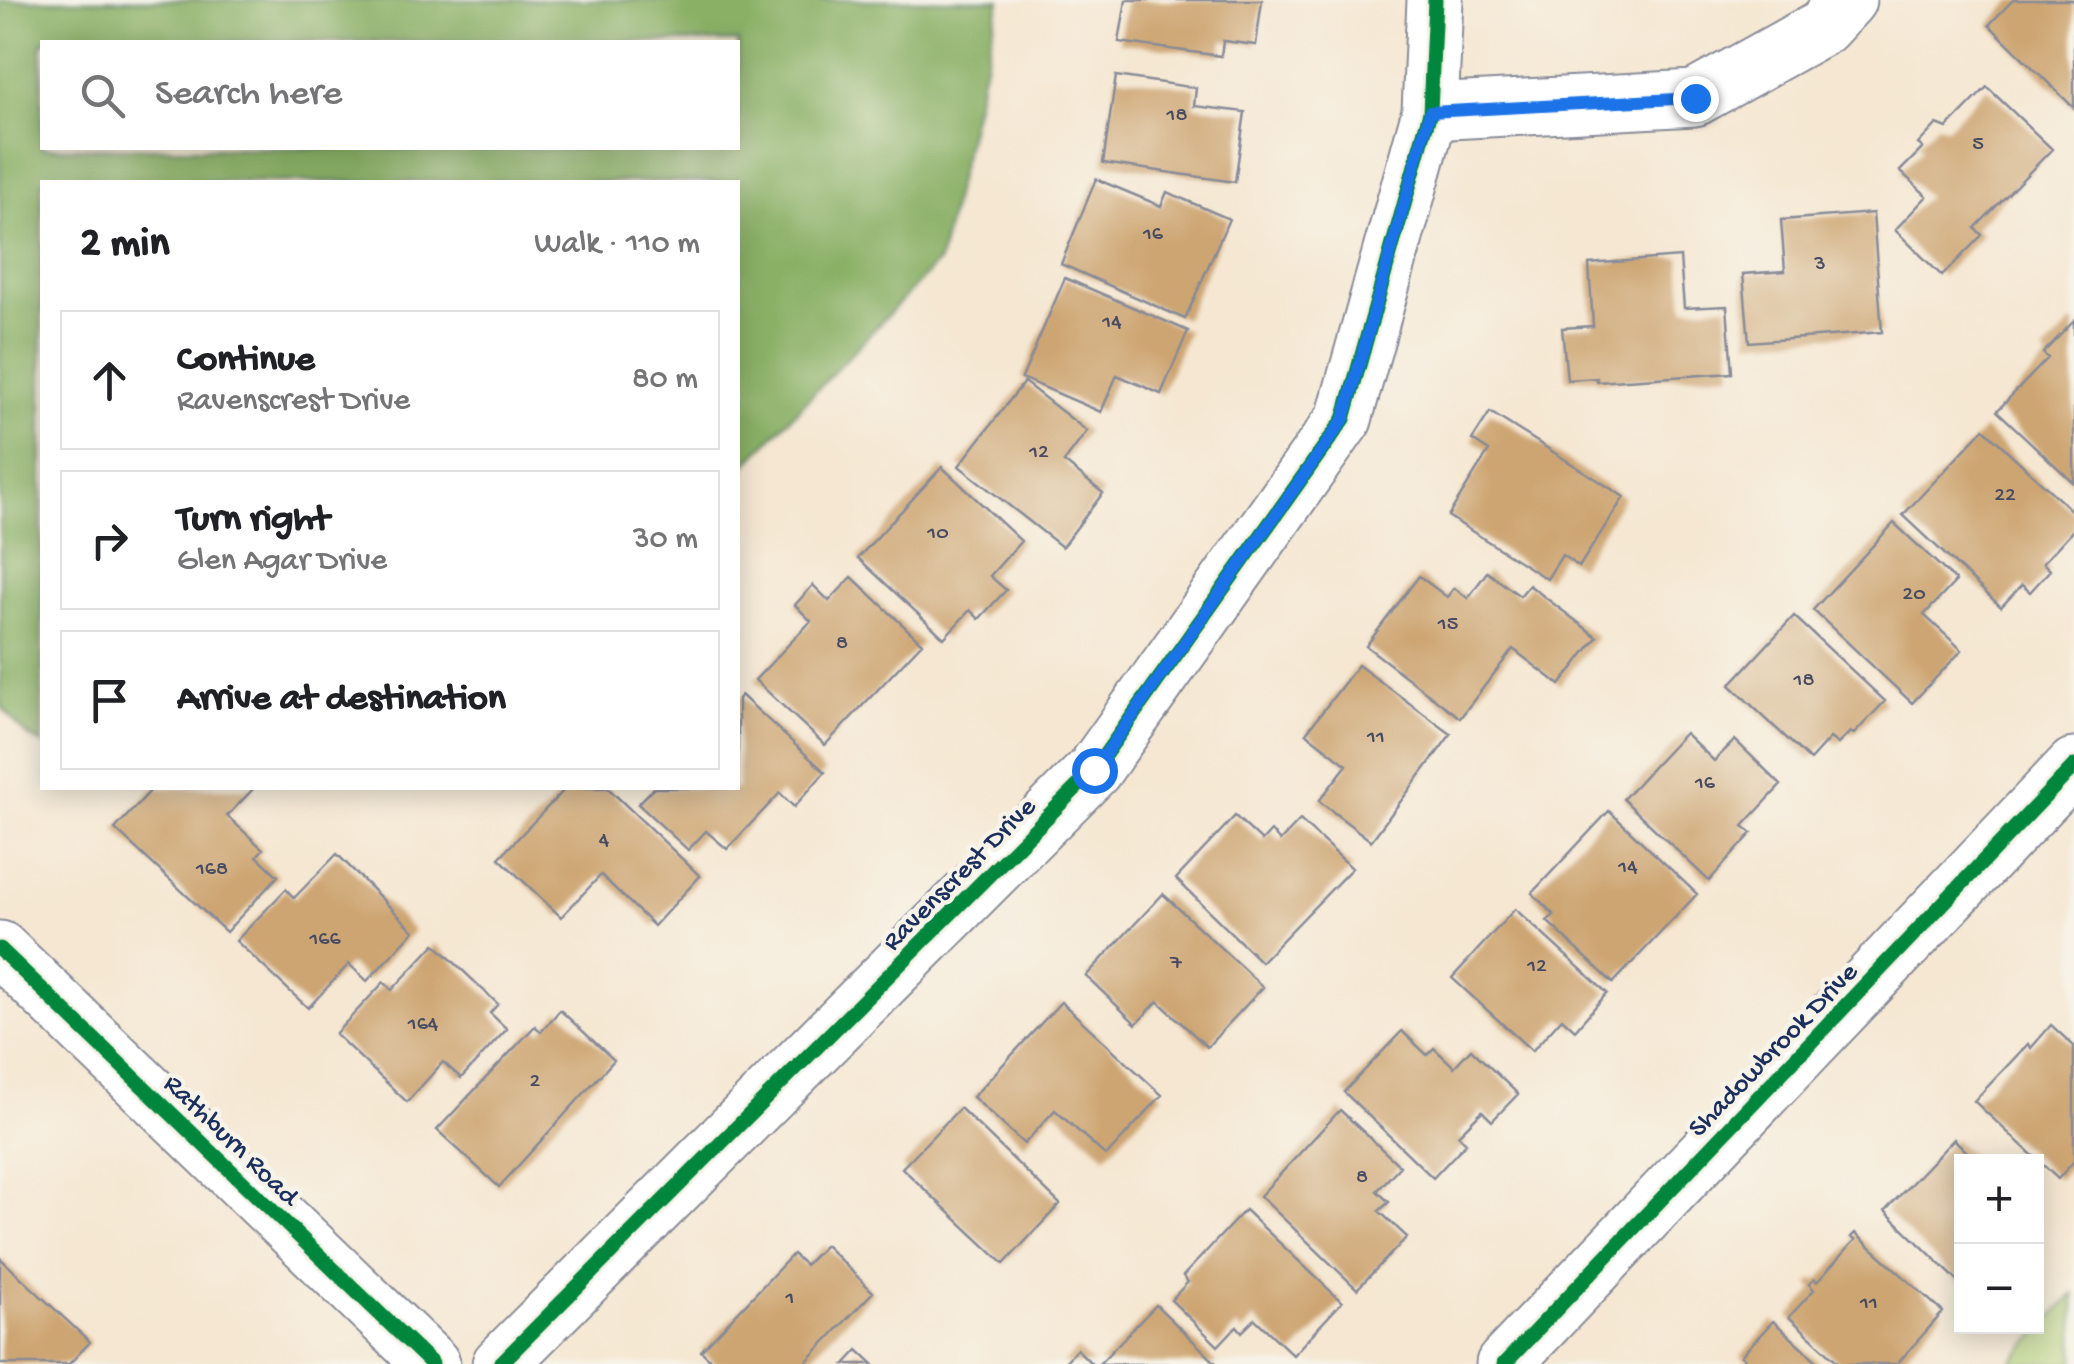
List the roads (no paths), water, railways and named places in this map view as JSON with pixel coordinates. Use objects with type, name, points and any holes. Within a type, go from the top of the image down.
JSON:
[{"type":"street","name":"Ravenscrest Drive","points":[[500,1364],[1094,770],[1344,419],[1430,112],[1435,0]]},
{"type":"street","points":[[1430,112],[1695,98],[1823,27],[1848,0]]},
{"type":"street","name":"Shadowbrook Drive","points":[[1504,1364],[2074,766]]},
{"type":"street","name":"Rathburn Road","points":[[0,949],[432,1364]]}]
